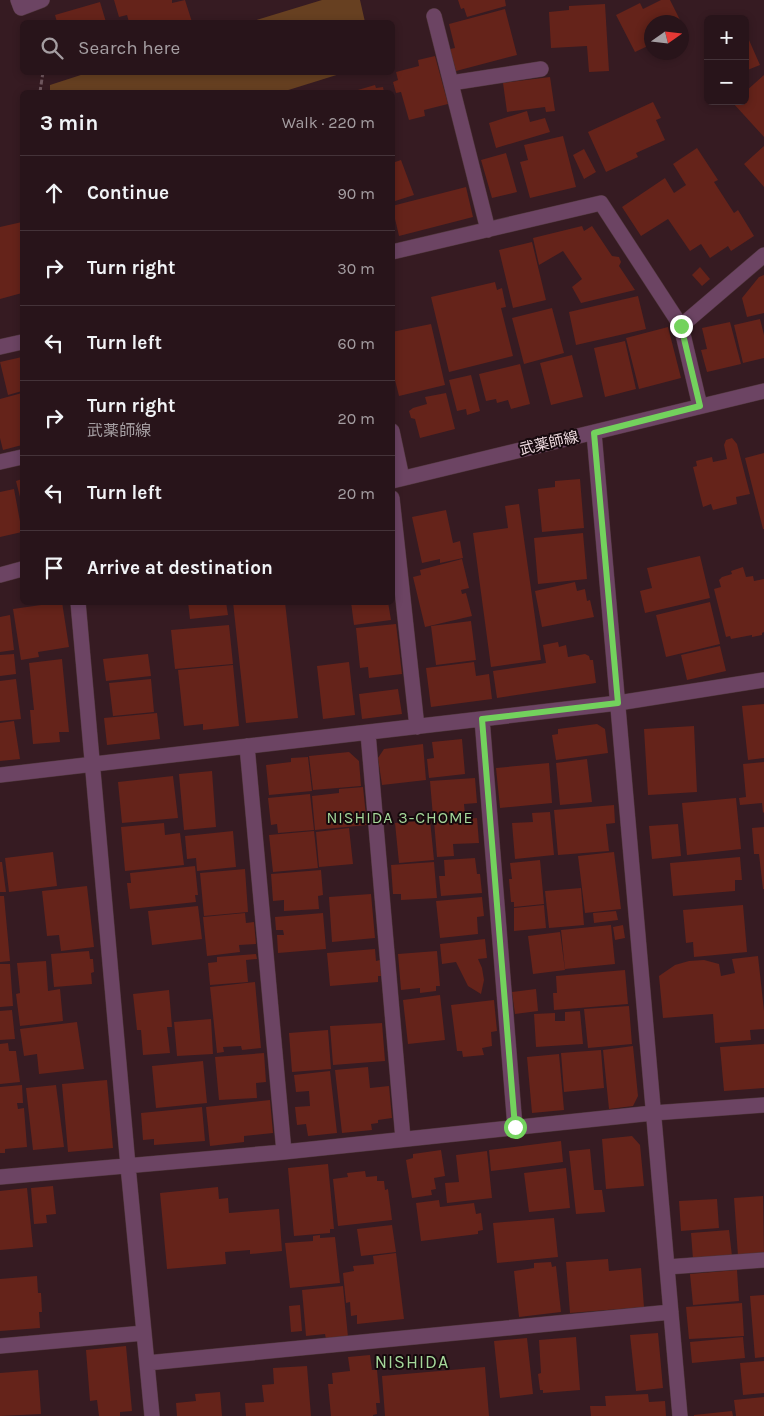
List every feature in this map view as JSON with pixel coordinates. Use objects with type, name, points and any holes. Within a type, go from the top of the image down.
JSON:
[{"type":"street","points":[[18,0],[21,8],[42,0]]},
{"type":"street","points":[[434,16],[488,230]]},
{"type":"street","points":[[451,83],[541,69]]},
{"type":"street","points":[[395,251],[601,203],[681,326],[700,406]]},
{"type":"street","points":[[681,326],[764,255]]},
{"type":"street","points":[[0,347],[20,342]]},
{"type":"street","name":"武薬師線","points":[[397,479],[764,391]]},
{"type":"street","points":[[594,433],[680,1416]]},
{"type":"street","points":[[0,462],[20,457]]},
{"type":"street","points":[[395,460],[397,479]]},
{"type":"street","points":[[395,525],[417,727]]},
{"type":"street","points":[[0,575],[20,570]]},
{"type":"street","points":[[78,605],[91,764],[152,1416]]},
{"type":"street","points":[[0,775],[618,703],[764,680]]},
{"type":"street","points":[[482,719],[515,1127]]},
{"type":"street","points":[[368,733],[403,1139]]},
{"type":"street","points":[[247,746],[284,1152]]},
{"type":"street","points":[[0,1177],[284,1152],[653,1113],[764,1104]]},
{"type":"street","points":[[667,1268],[764,1260]]},
{"type":"street","points":[[146,1363],[671,1312]]},
{"type":"street","points":[[0,1346],[144,1333]]},
{"type":"path","points":[[40,90],[43,75]]},
{"type":"shaded area","points":[[322,0],[360,0],[365,20],[257,20]]},
{"type":"shaded area","points":[[81,75],[337,75],[288,90],[50,90],[50,85]]},
{"type":"building","points":[[114,0],[172,0],[172,3],[185,0],[191,20],[128,20],[127,15],[119,17]]},
{"type":"building","points":[[458,0],[505,0],[506,6],[467,17],[464,8],[461,9]]},
{"type":"building","points":[[661,0],[670,0],[678,15],[644,15],[644,48],[635,52],[616,15],[640,3],[643,9]]},
{"type":"building","points":[[100,2],[105,20],[56,20],[55,15]]},
{"type":"building","points":[[605,4],[609,71],[589,72],[587,46],[551,48],[549,12],[569,10],[569,6]]},
{"type":"building","points":[[505,9],[517,55],[456,71],[450,49],[455,48],[449,24]]},
{"type":"building","points":[[749,40],[760,65],[749,69]]},
{"type":"building","points":[[435,56],[448,104],[424,110],[425,116],[409,120],[401,92],[396,93],[393,82],[398,80],[396,72],[419,66],[418,60]]},
{"type":"building","points":[[764,75],[764,137],[735,105],[749,105],[749,88]]},
{"type":"building","points":[[550,77],[555,111],[546,112],[545,107],[507,112],[503,83]]},
{"type":"building","points":[[375,85],[376,88],[383,87],[384,90],[358,90]]},
{"type":"building","points":[[653,102],[661,118],[656,120],[665,140],[636,153],[638,157],[606,172],[588,132]]},
{"type":"building","points":[[527,111],[530,122],[545,118],[550,132],[496,148],[489,123]]},
{"type":"building","points":[[563,136],[576,187],[530,198],[520,162],[528,160],[524,145]]},
{"type":"building","points":[[764,146],[764,187],[744,164]]},
{"type":"building","points":[[697,148],[718,180],[714,182],[734,213],[738,210],[754,236],[731,251],[728,246],[710,258],[701,244],[690,251],[668,219],[641,236],[622,207],[665,178],[674,193],[686,185],[673,164]]},
{"type":"building","points":[[584,149],[596,172],[584,179],[573,155]]},
{"type":"building","points":[[506,153],[517,192],[492,198],[481,160]]},
{"type":"building","points":[[401,160],[414,195],[395,201],[395,162]]},
{"type":"building","points":[[466,187],[473,217],[399,236],[395,219],[395,205]]},
{"type":"building","points":[[20,222],[20,294],[0,299],[0,227]]},
{"type":"building","points":[[582,226],[584,231],[592,226],[612,256],[619,257],[621,262],[619,266],[635,290],[581,303],[572,287],[582,279],[563,251],[539,265],[533,238]]},
{"type":"building","points":[[532,242],[546,300],[513,308],[499,250]]},
{"type":"building","points":[[700,267],[710,279],[702,286],[692,275]]},
{"type":"building","points":[[764,275],[764,313],[747,317],[742,298],[759,277]]},
{"type":"building","points":[[495,282],[497,290],[502,288],[506,307],[501,308],[513,356],[449,372],[431,297]]},
{"type":"building","points":[[638,296],[646,329],[576,345],[569,312]]},
{"type":"building","points":[[552,308],[564,353],[524,364],[512,318]]},
{"type":"building","points":[[760,319],[764,335],[764,358],[743,363],[734,325]]},
{"type":"building","points":[[730,322],[741,364],[707,372],[701,350],[707,349],[702,328]]},
{"type":"building","points":[[431,324],[445,385],[399,396],[395,380],[395,331]]},
{"type":"building","points":[[668,327],[681,378],[639,389],[626,338]]},
{"type":"building","points":[[625,341],[636,389],[605,397],[594,348]]},
{"type":"building","points":[[572,355],[583,397],[551,405],[540,363]]},
{"type":"building","points":[[20,357],[20,392],[8,395],[0,362]]},
{"type":"building","points":[[520,364],[530,404],[511,409],[508,400],[497,403],[496,399],[486,401],[479,374]]},
{"type":"building","points":[[471,375],[480,411],[467,415],[466,409],[457,411],[449,380]]},
{"type":"building","points":[[446,393],[455,429],[420,438],[415,419],[411,418],[409,411],[427,404],[425,397]]},
{"type":"building","points":[[20,394],[20,446],[3,450],[0,438],[0,399]]},
{"type":"building","points":[[732,438],[737,444],[750,494],[736,497],[737,504],[713,510],[711,504],[703,507],[693,467],[697,466],[696,461],[712,457],[713,462],[727,459],[724,445],[726,440]]},
{"type":"building","points":[[764,453],[764,529],[763,529],[745,458]]},
{"type":"building","points":[[580,479],[584,528],[542,532],[538,489],[555,487],[555,481]]},
{"type":"building","points":[[20,480],[20,497],[16,481]]},
{"type":"building","points":[[14,489],[20,521],[20,532],[0,537],[0,492]]},
{"type":"building","points":[[519,504],[541,660],[491,667],[473,533],[508,528],[505,506]]},
{"type":"building","points":[[446,510],[453,543],[460,541],[463,558],[440,563],[440,559],[422,563],[412,517]]},
{"type":"building","points":[[583,533],[587,579],[538,584],[534,538]]},
{"type":"building","points":[[700,556],[710,598],[645,613],[640,591],[652,588],[647,568]]},
{"type":"building","points":[[462,559],[469,588],[461,590],[462,594],[466,593],[472,616],[425,627],[413,577],[421,575],[420,570]]},
{"type":"building","points":[[743,567],[746,577],[753,576],[754,581],[764,579],[764,632],[762,635],[731,639],[730,636],[726,637],[714,589],[721,587],[719,580],[722,577],[732,574],[731,571]]},
{"type":"building","points":[[575,582],[577,591],[585,589],[587,601],[590,600],[594,617],[542,627],[535,591]]},
{"type":"building","points":[[710,602],[720,644],[666,657],[656,615]]},
{"type":"building","points":[[41,605],[62,605],[69,647],[38,652],[39,657],[21,660],[13,609]]},
{"type":"building","points":[[188,605],[226,605],[228,615],[190,619]]},
{"type":"building","points":[[233,605],[285,605],[298,718],[246,723]]},
{"type":"building","points":[[351,605],[388,605],[391,620],[354,625]]},
{"type":"building","points":[[10,615],[14,650],[0,652],[0,617]]},
{"type":"building","points":[[471,621],[476,660],[436,665],[431,626]]},
{"type":"building","points":[[396,624],[402,674],[369,678],[368,667],[360,668],[356,628]]},
{"type":"building","points":[[229,625],[233,664],[175,669],[171,630]]},
{"type":"building","points":[[558,642],[559,647],[566,645],[568,657],[585,654],[589,656],[590,660],[593,660],[596,683],[497,698],[493,671],[546,663],[543,645]]},
{"type":"building","points":[[720,646],[726,671],[687,680],[681,655]]},
{"type":"building","points":[[14,654],[16,674],[0,676],[0,655]]},
{"type":"building","points":[[148,654],[151,676],[106,681],[103,659]]},
{"type":"building","points":[[62,659],[69,732],[59,732],[60,742],[33,744],[30,710],[34,710],[29,663]]},
{"type":"building","points":[[349,662],[355,715],[323,719],[317,666]]},
{"type":"building","points":[[474,662],[476,676],[489,674],[492,699],[431,707],[426,668]]},
{"type":"building","points":[[233,665],[239,726],[203,730],[203,724],[184,726],[178,670]]},
{"type":"building","points":[[16,679],[21,719],[0,721],[0,681]]},
{"type":"building","points":[[151,679],[154,712],[113,716],[109,683]]},
{"type":"building","points":[[398,689],[402,714],[362,719],[359,694]]},
{"type":"building","points":[[764,704],[764,758],[748,760],[742,706]]},
{"type":"building","points":[[157,713],[160,739],[107,745],[104,718]]},
{"type":"building","points":[[14,721],[20,759],[0,761],[0,723]]},
{"type":"building","points":[[597,724],[605,729],[608,753],[556,760],[552,735],[558,734],[558,729]]},
{"type":"building","points":[[694,726],[697,792],[648,795],[644,729]]},
{"type":"building","points":[[462,739],[465,774],[429,778],[427,759],[434,758],[432,742]]},
{"type":"building","points":[[423,744],[426,780],[382,785],[378,758],[384,749]]},
{"type":"building","points":[[349,752],[359,761],[361,786],[313,790],[309,756]]},
{"type":"building","points":[[308,757],[312,791],[269,795],[266,765],[291,762],[291,758]]},
{"type":"building","points":[[587,759],[592,802],[560,805],[556,763]]},
{"type":"building","points":[[764,762],[763,813],[762,803],[740,805],[739,798],[746,797],[743,764]]},
{"type":"building","points":[[549,763],[552,803],[500,808],[496,768]]},
{"type":"building","points":[[212,771],[216,827],[184,830],[179,774]]},
{"type":"building","points":[[173,776],[178,818],[122,823],[118,782]]},
{"type":"building","points":[[475,778],[477,803],[464,804],[465,815],[433,817],[430,781]]},
{"type":"building","points":[[363,787],[367,825],[315,830],[312,796],[339,793],[339,789]]},
{"type":"building","points":[[310,794],[314,830],[278,833],[277,824],[271,825],[268,798]]},
{"type":"building","points":[[736,798],[741,849],[687,855],[682,803]]},
{"type":"building","points":[[614,805],[615,823],[606,824],[609,851],[558,855],[554,810]]},
{"type":"building","points":[[550,812],[554,855],[515,859],[512,823],[533,822],[532,813]]},
{"type":"building","points":[[477,818],[479,843],[453,844],[454,856],[437,857],[434,821]]},
{"type":"building","points":[[430,820],[434,860],[399,863],[395,823]]},
{"type":"building","points":[[164,823],[165,835],[180,833],[184,865],[125,871],[121,827]]},
{"type":"building","points":[[678,824],[681,856],[652,859],[649,826]]},
{"type":"building","points":[[764,827],[763,889],[759,854],[754,854],[752,828]]},
{"type":"building","points":[[349,828],[353,864],[319,867],[316,832]]},
{"type":"building","points":[[233,831],[236,867],[197,871],[196,858],[187,859],[185,836]]},
{"type":"building","points":[[314,831],[318,868],[273,872],[269,835]]},
{"type":"building","points":[[53,852],[57,886],[9,892],[5,858]]},
{"type":"building","points":[[614,852],[621,909],[585,913],[578,856]]},
{"type":"building","points":[[740,857],[742,880],[735,880],[735,891],[673,896],[670,863]]},
{"type":"building","points":[[475,858],[477,874],[480,874],[482,893],[441,896],[439,876],[445,876],[444,860]]},
{"type":"building","points":[[540,860],[544,904],[514,907],[514,902],[511,902],[509,879],[512,879],[510,863]]},
{"type":"building","points":[[0,862],[2,862],[6,892],[0,892]]},
{"type":"building","points":[[434,862],[437,898],[401,900],[401,894],[393,894],[391,865]]},
{"type":"building","points":[[195,866],[198,895],[195,895],[196,902],[130,909],[127,883],[131,883],[130,873]]},
{"type":"building","points":[[245,869],[248,912],[204,916],[200,873]]},
{"type":"building","points":[[321,870],[323,895],[318,896],[319,909],[284,911],[284,900],[273,901],[271,874]]},
{"type":"building","points":[[87,886],[94,947],[61,951],[59,935],[47,936],[42,891]]},
{"type":"building","points":[[581,888],[584,925],[549,928],[545,891]]},
{"type":"building","points":[[371,894],[375,938],[332,942],[329,897]]},
{"type":"building","points":[[0,896],[4,896],[10,961],[0,962]]},
{"type":"building","points":[[482,897],[484,916],[477,917],[478,934],[440,938],[436,901]]},
{"type":"building","points":[[544,905],[546,928],[514,931],[514,908]]},
{"type":"building","points":[[743,905],[747,952],[694,957],[693,942],[686,943],[683,910]]},
{"type":"building","points":[[198,906],[202,939],[152,945],[148,911]]},
{"type":"building","points":[[616,911],[618,920],[594,923],[593,913]]},
{"type":"building","points":[[245,913],[246,923],[254,922],[256,944],[239,945],[240,952],[207,956],[203,917]]},
{"type":"building","points":[[323,913],[326,949],[278,953],[277,935],[284,935],[283,930],[276,930],[275,917]]},
{"type":"building","points":[[611,925],[615,964],[565,969],[561,930]]},
{"type":"building","points":[[623,925],[625,938],[615,940],[613,927]]},
{"type":"building","points":[[560,932],[565,970],[533,974],[528,936]]},
{"type":"building","points":[[485,939],[487,958],[478,959],[484,980],[481,994],[468,986],[456,962],[442,964],[440,944]]},
{"type":"building","points":[[375,949],[376,961],[380,960],[381,976],[378,976],[378,982],[330,986],[327,953]]},
{"type":"building","points":[[89,951],[90,959],[93,959],[94,972],[91,973],[92,984],[54,987],[51,954]]},
{"type":"building","points":[[437,951],[440,986],[436,986],[436,991],[420,993],[420,988],[401,990],[398,954]]},
{"type":"building","points":[[256,954],[257,959],[246,960],[248,982],[210,985],[208,963],[217,962],[217,957]]},
{"type":"building","points":[[758,956],[764,1029],[750,1030],[751,1040],[715,1043],[713,1014],[663,1018],[659,976],[675,965],[689,961],[704,960],[719,964],[721,976],[735,973],[732,959]]},
{"type":"building","points":[[46,961],[48,991],[60,989],[63,1021],[20,1026],[16,994],[20,993],[17,963]]},
{"type":"building","points":[[0,964],[10,964],[13,1006],[0,1007]]},
{"type":"building","points":[[625,970],[628,1004],[554,1010],[553,993],[557,993],[556,976]]},
{"type":"building","points":[[255,982],[261,1048],[242,1050],[241,1046],[223,1047],[224,1052],[217,1053],[210,987]]},
{"type":"building","points":[[536,989],[538,1011],[515,1014],[512,992]]},
{"type":"building","points":[[169,990],[172,1027],[167,1027],[170,1053],[143,1055],[141,1030],[137,1030],[133,994]]},
{"type":"building","points":[[440,995],[445,1040],[408,1044],[403,1000]]},
{"type":"building","points":[[494,1000],[497,1031],[491,1032],[492,1046],[482,1048],[484,1055],[463,1057],[462,1051],[457,1051],[451,1005]]},
{"type":"building","points":[[629,1006],[632,1044],[588,1048],[584,1009]]},
{"type":"building","points":[[12,1010],[15,1039],[0,1040],[0,1011]]},
{"type":"building","points":[[580,1011],[583,1044],[536,1047],[534,1014],[555,1013],[555,1021],[565,1021],[565,1012]]},
{"type":"building","points":[[211,1019],[213,1054],[177,1056],[174,1022]]},
{"type":"building","points":[[77,1022],[84,1069],[39,1074],[37,1054],[24,1056],[20,1029]]},
{"type":"building","points":[[382,1023],[385,1061],[333,1065],[330,1026]]},
{"type":"building","points":[[328,1030],[331,1069],[292,1072],[289,1033]]},
{"type":"building","points":[[8,1043],[9,1051],[16,1051],[20,1082],[0,1084],[0,1044]]},
{"type":"building","points":[[764,1044],[764,1088],[724,1091],[720,1047]]},
{"type":"building","points":[[633,1046],[638,1096],[633,1106],[609,1109],[603,1050]]},
{"type":"building","points":[[601,1050],[604,1088],[564,1092],[561,1053]]},
{"type":"building","points":[[264,1053],[266,1082],[256,1083],[257,1098],[219,1100],[215,1057]]},
{"type":"building","points":[[559,1054],[564,1110],[532,1113],[527,1057]]},
{"type":"building","points":[[203,1061],[207,1103],[156,1108],[152,1066]]},
{"type":"building","points":[[368,1067],[370,1088],[389,1086],[392,1118],[378,1120],[378,1123],[371,1124],[372,1130],[342,1133],[335,1070]]},
{"type":"building","points":[[330,1071],[337,1133],[308,1136],[306,1124],[297,1125],[295,1107],[310,1106],[309,1091],[296,1092],[294,1075]]},
{"type":"building","points":[[107,1080],[113,1148],[68,1152],[62,1084]]},
{"type":"building","points":[[22,1085],[23,1103],[17,1103],[18,1109],[24,1108],[27,1147],[5,1149],[5,1153],[0,1153],[0,1087]]},
{"type":"building","points":[[56,1085],[64,1147],[33,1150],[26,1088]]},
{"type":"building","points":[[270,1100],[273,1133],[244,1136],[244,1142],[210,1146],[206,1107]]},
{"type":"building","points":[[202,1107],[205,1141],[154,1145],[154,1139],[143,1140],[141,1113]]},
{"type":"building","points":[[632,1136],[640,1145],[644,1186],[606,1189],[602,1139]]},
{"type":"building","points":[[561,1141],[563,1162],[491,1171],[489,1150]]},
{"type":"building","points":[[590,1149],[594,1190],[602,1190],[605,1212],[576,1214],[569,1151]]},
{"type":"building","points":[[441,1150],[445,1176],[434,1178],[436,1189],[431,1190],[432,1195],[412,1198],[406,1160],[413,1158],[413,1154]]},
{"type":"building","points":[[487,1151],[492,1198],[447,1203],[445,1183],[459,1182],[456,1155]]},
{"type":"building","points":[[328,1164],[334,1229],[330,1229],[330,1233],[294,1236],[288,1168]]},
{"type":"building","points":[[566,1168],[570,1208],[529,1212],[524,1173]]},
{"type":"building","points":[[365,1171],[366,1177],[377,1176],[377,1181],[384,1181],[385,1190],[388,1189],[392,1220],[338,1226],[333,1179],[348,1177],[347,1173]]},
{"type":"building","points":[[53,1186],[56,1214],[46,1215],[47,1223],[34,1224],[31,1188]]},
{"type":"building","points":[[218,1187],[219,1199],[228,1198],[229,1213],[279,1209],[282,1251],[250,1254],[250,1250],[225,1252],[226,1264],[167,1269],[160,1193]]},
{"type":"building","points":[[27,1188],[33,1247],[0,1250],[0,1191]]},
{"type":"building","points":[[763,1196],[764,1255],[738,1256],[734,1198]]},
{"type":"building","points":[[717,1199],[719,1228],[681,1231],[679,1201]]},
{"type":"building","points":[[439,1200],[440,1207],[474,1203],[476,1214],[481,1213],[483,1230],[478,1231],[478,1234],[421,1241],[416,1203]]},
{"type":"building","points":[[554,1218],[558,1257],[497,1263],[493,1223]]},
{"type":"building","points":[[392,1225],[396,1252],[361,1256],[357,1229]]},
{"type":"building","points":[[729,1230],[732,1256],[693,1259],[691,1233]]},
{"type":"building","points":[[320,1235],[320,1238],[335,1237],[340,1283],[290,1288],[285,1243],[313,1241],[313,1236]]},
{"type":"building","points":[[396,1253],[404,1319],[357,1324],[357,1315],[351,1316],[350,1302],[346,1303],[343,1273],[354,1271],[353,1266],[374,1264],[373,1256]]},
{"type":"building","points":[[608,1259],[609,1271],[641,1268],[644,1307],[570,1313],[566,1262]]},
{"type":"building","points":[[551,1262],[552,1267],[556,1266],[561,1312],[519,1317],[514,1271],[534,1268],[534,1263]]},
{"type":"building","points":[[737,1270],[739,1301],[693,1305],[690,1274]]},
{"type":"building","points":[[37,1276],[38,1293],[41,1293],[42,1312],[39,1312],[40,1328],[0,1331],[0,1279]]},
{"type":"building","points":[[343,1286],[348,1337],[326,1339],[325,1334],[306,1336],[302,1290]]},
{"type":"building","points":[[764,1295],[764,1357],[755,1358],[750,1296]]},
{"type":"building","points":[[742,1303],[744,1336],[689,1339],[686,1307]]},
{"type":"building","points":[[300,1305],[302,1331],[291,1332],[289,1306]]},
{"type":"building","points":[[658,1333],[663,1388],[636,1391],[630,1335]]},
{"type":"building","points":[[576,1337],[580,1390],[543,1393],[543,1390],[540,1390],[538,1374],[541,1373],[539,1340]]},
{"type":"building","points":[[743,1337],[745,1358],[692,1363],[690,1342]]},
{"type":"building","points":[[527,1338],[533,1394],[500,1398],[494,1341]]},
{"type":"building","points":[[126,1346],[132,1411],[120,1412],[120,1416],[99,1416],[97,1400],[90,1401],[86,1350]]},
{"type":"building","points":[[370,1355],[372,1370],[377,1370],[380,1403],[376,1403],[377,1414],[373,1416],[331,1416],[328,1384],[333,1384],[332,1373],[350,1371],[348,1357]]},
{"type":"building","points":[[764,1361],[764,1393],[743,1395],[740,1363]]},
{"type":"building","points":[[307,1366],[311,1416],[246,1416],[245,1403],[264,1402],[262,1385],[274,1384],[273,1368]]},
{"type":"building","points":[[485,1367],[489,1416],[385,1416],[382,1376]]},
{"type":"building","points":[[38,1370],[41,1414],[0,1416],[0,1373]]},
{"type":"building","points":[[220,1392],[222,1416],[177,1416],[176,1403],[196,1401],[195,1394]]},
{"type":"building","points":[[648,1394],[649,1402],[665,1401],[666,1416],[591,1416],[590,1406],[606,1406],[605,1396]]},
{"type":"building","points":[[764,1397],[764,1416],[736,1416],[734,1400]]},
{"type":"building","points":[[732,1411],[733,1416],[694,1416],[694,1415]]},
{"type":"district","name":"NISHIDA 3-CHOME","points":[[400,817]]},
{"type":"district","name":"NISHIDA","points":[[412,1362]]},
{"type":"route","points":[[515,1127],[482,719],[618,703],[594,433],[700,406],[681,326]]}]
